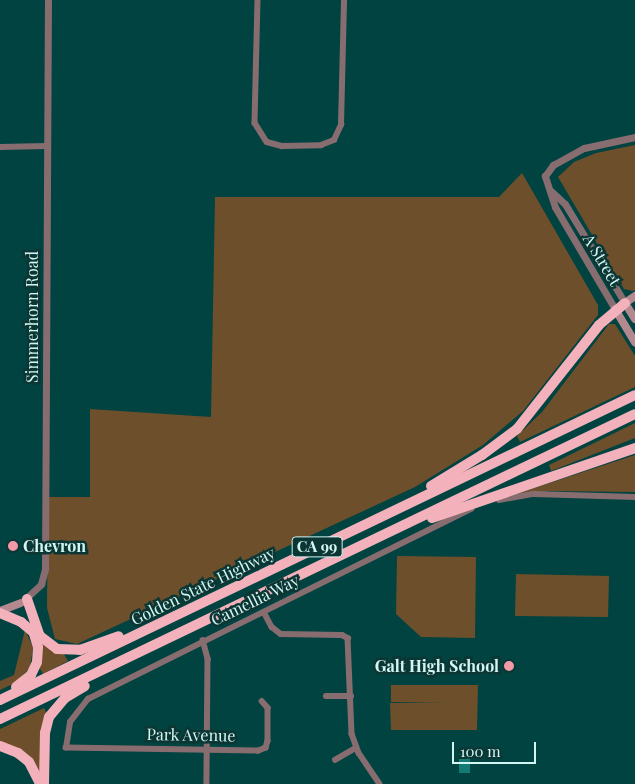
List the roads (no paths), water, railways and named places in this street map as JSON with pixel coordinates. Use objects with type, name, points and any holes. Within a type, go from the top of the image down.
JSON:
[{"type":"highway","points":[[358,527],[464,466],[517,429],[599,325],[625,303]]},
{"type":"highway","name":"Golden State Highway","points":[[0,698],[635,395]]},
{"type":"highway","name":"Golden State Highway","points":[[0,720],[635,414]]},
{"type":"highway","points":[[381,536],[635,448]]},
{"type":"highway","points":[[24,601],[44,641],[65,651],[85,649],[170,618]]},
{"type":"highway","points":[[0,698],[23,683],[34,670],[38,648],[24,601]]},
{"type":"highway","points":[[0,612],[21,622],[33,632]]},
{"type":"highway","points":[[42,784],[45,733],[49,717],[58,704],[150,648]]},
{"type":"highway","points":[[0,746],[18,753],[29,762],[42,784]]},
{"type":"main road","points":[[625,303],[635,296]]},
{"type":"main road","name":"A Street","points":[[625,303],[635,319]]},
{"type":"main road","name":"A Street","points":[[616,309],[635,342]]},
{"type":"main road","points":[[0,612],[24,601]]},
{"type":"street","name":"Simmerhorn Road","points":[[24,601],[41,584],[45,569],[48,0]]},
{"type":"street","points":[[258,0],[255,123],[267,142],[282,146],[321,145],[334,140],[341,125],[344,0]]},
{"type":"street","name":"A Street","points":[[616,309],[556,207],[545,176],[553,165],[584,148],[635,137]]},
{"type":"street","points":[[0,146],[47,146]]},
{"type":"street","name":"A Street","points":[[549,189],[565,204],[625,303]]},
{"type":"street","name":"Camellia Way","points":[[66,748],[70,722],[83,704],[203,640],[495,500],[534,494],[635,497]]},
{"type":"street","points":[[264,612],[272,627],[281,634],[342,635],[348,638],[351,726],[356,748],[380,784]]},
{"type":"street","points":[[203,640],[208,659],[207,784]]},
{"type":"street","points":[[326,696],[351,696]]},
{"type":"street","name":"Park Avenue","points":[[66,748],[259,751],[266,748],[268,708],[262,701]]},
{"type":"street","points":[[335,760],[356,748]]},
{"type":"water","points":[[459,754],[470,754],[470,773],[459,773]]},
{"type":"place","name":"Chevron","points":[[13,546]]},
{"type":"place","name":"Galt High School","points":[[509,666]]}]
